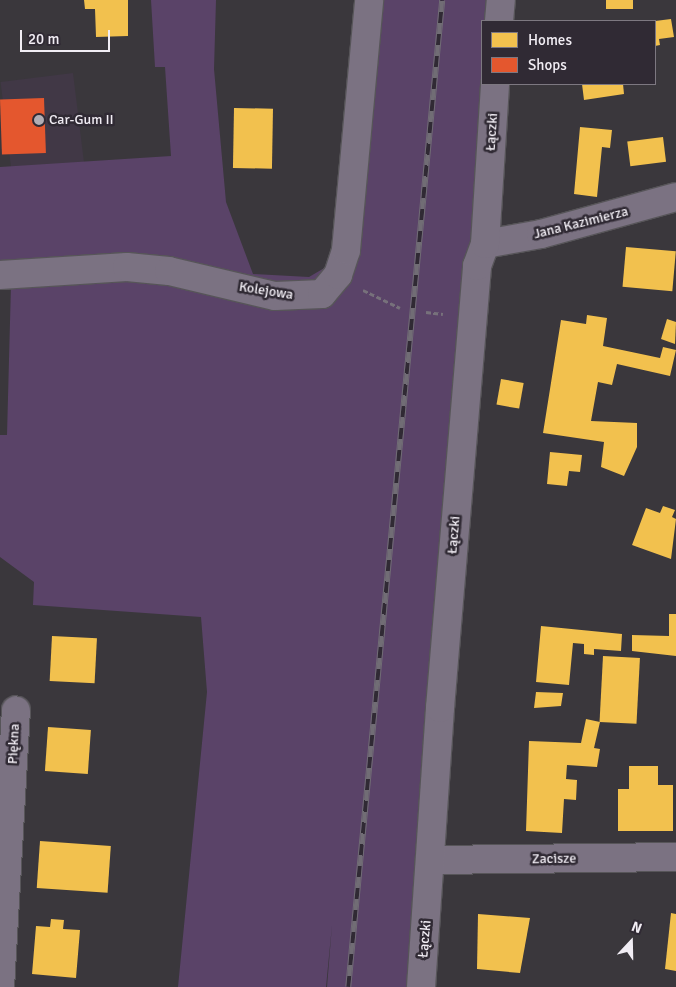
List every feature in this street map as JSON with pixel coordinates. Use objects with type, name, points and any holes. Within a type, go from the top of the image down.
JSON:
[{"type":"street","points":[[330,284],[338,275],[350,223],[369,0]]},
{"type":"street","points":[[500,20],[501,0]]},
{"type":"street","name":"Łączki","points":[[421,987],[432,860],[440,708],[475,283],[485,244],[495,85]]},
{"type":"street","name":"Jana Kazimierza","points":[[485,244],[541,234],[676,197]]},
{"type":"street","name":"Kolejowa","points":[[0,275],[127,267],[169,271],[275,296],[305,297],[322,294],[330,284]]},
{"type":"street","name":"Piękna","points":[[0,987],[16,710]]},
{"type":"street","name":"Zacisze","points":[[432,860],[676,857]]},
{"type":"path","points":[[330,284],[366,291],[400,308]]},
{"type":"shaded area","points":[[151,0],[216,0],[214,69],[226,202],[253,274],[309,277],[326,267],[332,250],[360,0],[501,0],[499,20],[481,20],[482,85],[420,987],[327,987],[332,925],[326,987],[178,987],[207,692],[201,617],[33,605],[34,582],[0,557],[0,435],[7,435],[11,284],[0,275],[0,167],[171,156],[165,67],[155,67]]},
{"type":"shaded area","name":"Car-Gum II","points":[[73,73],[84,164],[12,173],[1,82]]},
{"type":"building: Homes","points":[[84,0],[128,0],[128,36],[96,37],[95,9],[85,9]]},
{"type":"building: Homes","points":[[606,0],[633,0],[633,9],[606,9]]},
{"type":"building: Homes","points":[[671,19],[674,37],[659,39],[660,45],[656,46],[656,21]]},
{"type":"building: Homes","points":[[582,85],[623,85],[624,94],[584,100]]},
{"type":"building: Homes","points":[[234,108],[273,109],[272,169],[233,168]]},
{"type":"building: Homes","points":[[580,127],[612,130],[610,148],[602,147],[597,197],[574,194]]},
{"type":"building: Homes","points":[[663,137],[666,162],[630,166],[627,141]]},
{"type":"building: Homes","points":[[626,247],[676,251],[672,291],[623,287]]},
{"type":"building: Homes","points":[[587,315],[607,318],[603,346],[660,358],[663,347],[676,350],[670,376],[617,364],[612,385],[598,382],[591,421],[637,423],[637,447],[624,476],[601,467],[604,442],[543,433],[561,320],[586,324]]},
{"type":"building: Homes","points":[[667,319],[676,322],[675,344],[661,339]]},
{"type":"building: Homes","points":[[501,379],[524,383],[519,409],[496,405]]},
{"type":"building: Homes","points":[[550,452],[582,455],[580,472],[569,471],[567,486],[547,484]]},
{"type":"building: Homes","points":[[663,506],[675,510],[672,517],[676,519],[671,559],[632,545],[646,508],[660,513]]},
{"type":"building: Homes","points":[[669,614],[676,614],[676,656],[632,651],[632,635],[669,636]]},
{"type":"building: Homes","points":[[541,626],[622,634],[621,651],[594,649],[594,655],[584,654],[584,644],[573,643],[569,685],[536,682]]},
{"type":"building: Homes","points":[[52,636],[97,638],[95,683],[50,681]]},
{"type":"building: Homes","points":[[603,656],[640,658],[636,724],[600,722]]},
{"type":"building: Homes","points":[[536,692],[563,693],[561,706],[534,708]]},
{"type":"building: Homes","points":[[586,719],[600,722],[594,748],[600,749],[597,767],[567,765],[566,779],[577,780],[576,800],[564,799],[562,833],[526,831],[529,741],[581,743]]},
{"type":"building: Homes","points":[[48,727],[91,730],[88,774],[45,771]]},
{"type":"building: Homes","points":[[629,766],[658,766],[658,785],[673,785],[673,831],[618,831],[618,789],[629,789]]},
{"type":"building: Homes","points":[[40,841],[111,846],[108,893],[37,888]]},
{"type":"building: Homes","points":[[671,913],[676,914],[676,971],[665,969]]},
{"type":"building: Homes","points":[[478,914],[530,918],[520,973],[477,969]]},
{"type":"building: Homes","points":[[51,919],[64,920],[63,929],[80,930],[76,978],[32,974],[36,926],[50,927]]},
{"type":"building: Shops","points":[[44,98],[46,153],[2,155],[0,100]]},
{"type":"railway","points":[[348,987],[442,0]]},
{"type":"place","name":"Car-Gum II","points":[[39,120]]}]
